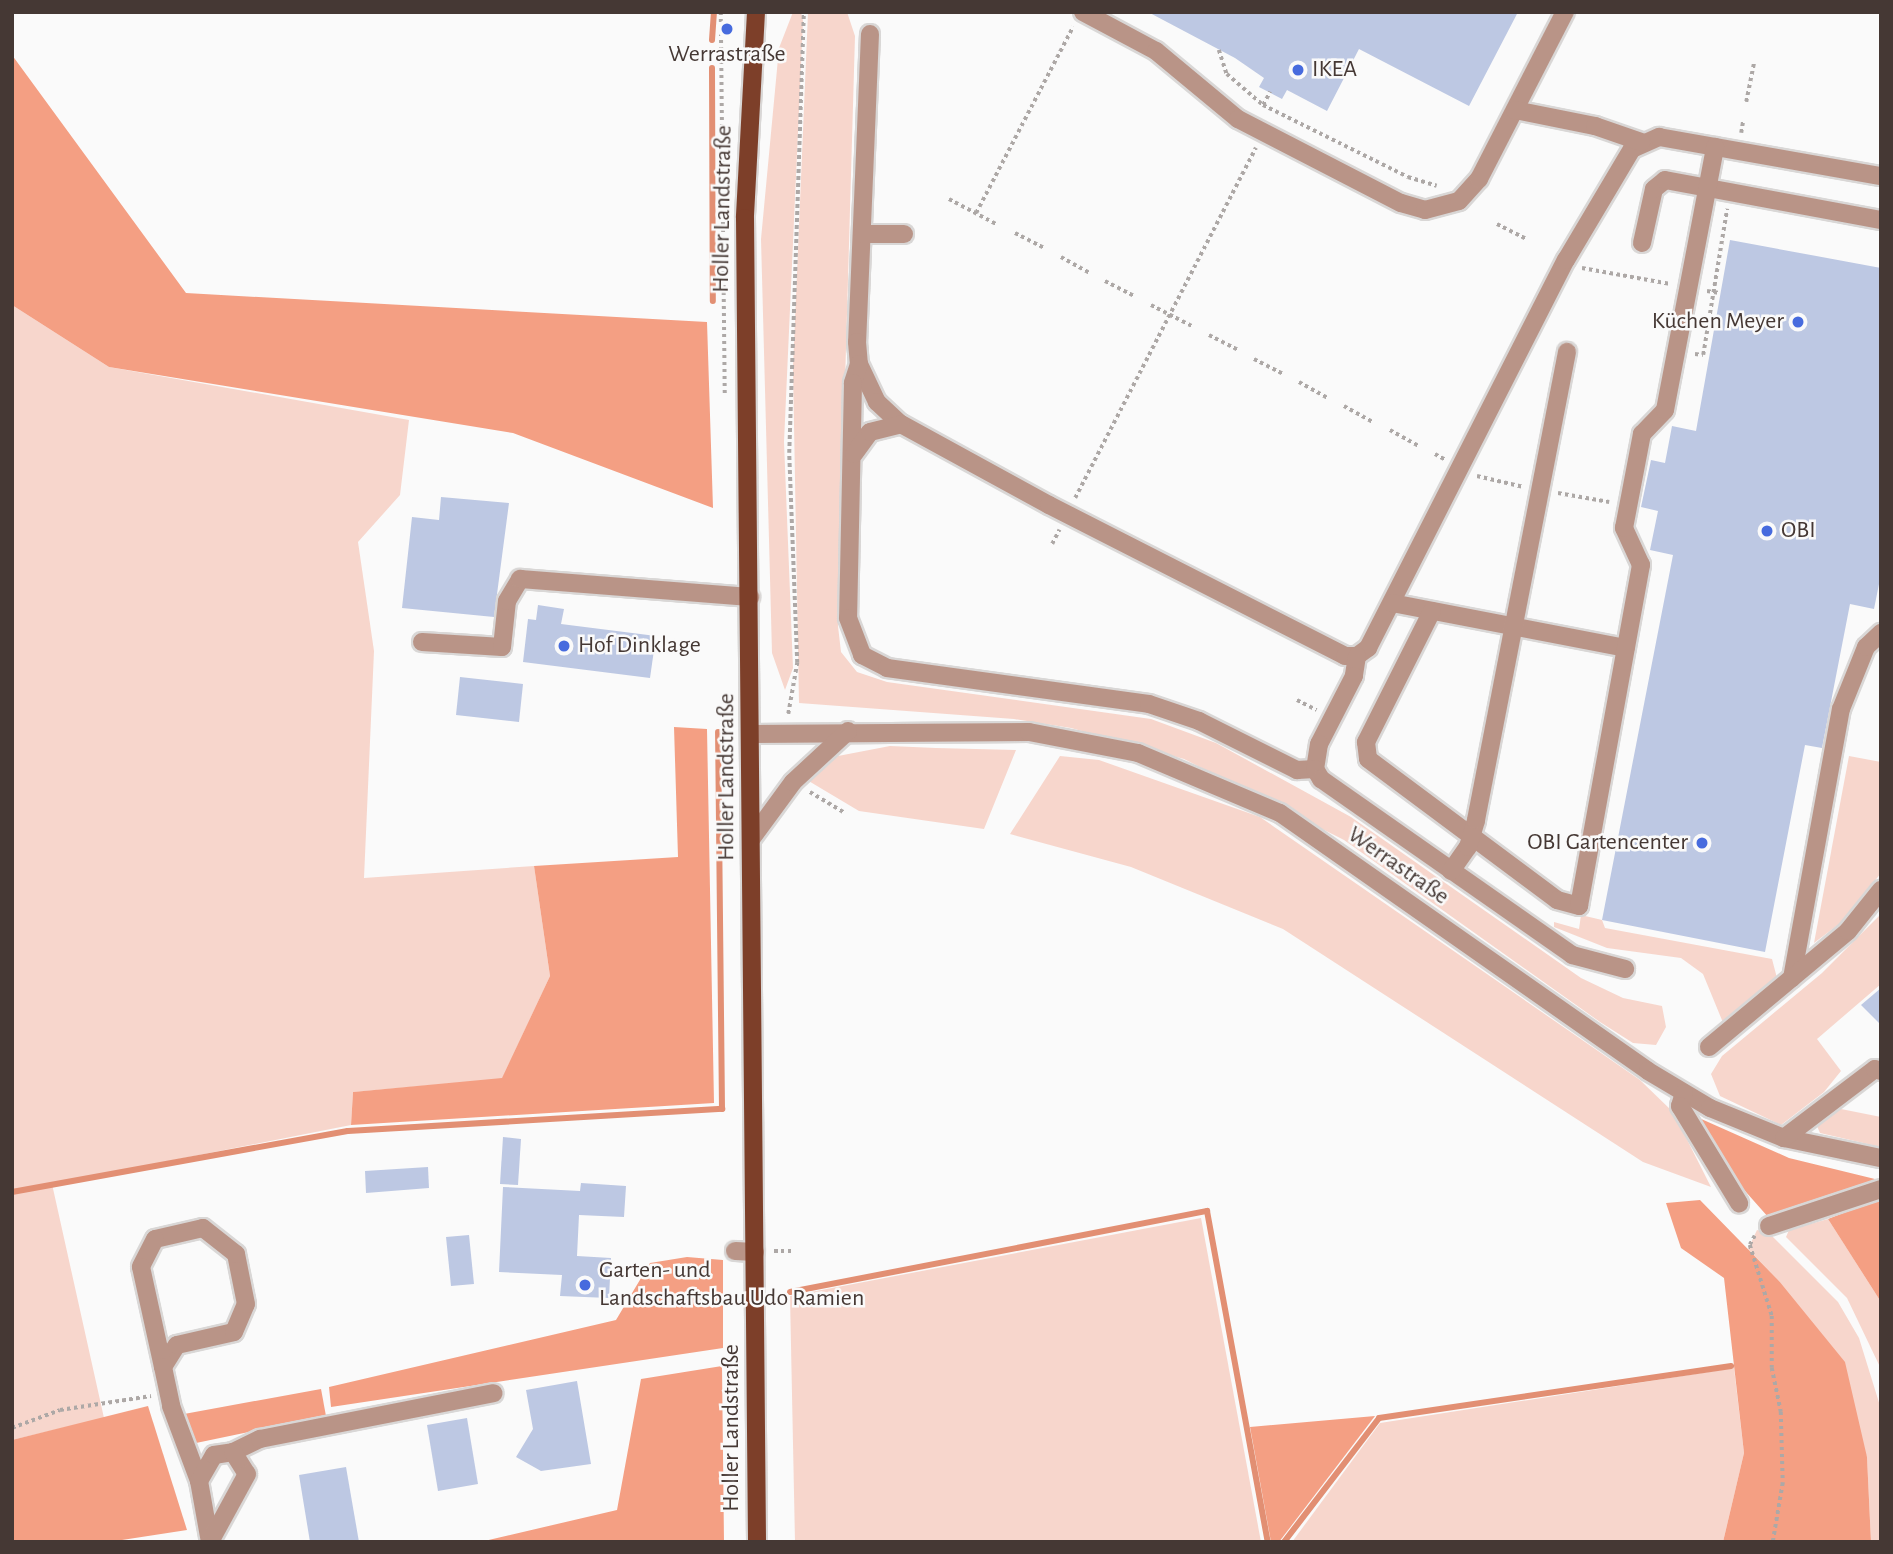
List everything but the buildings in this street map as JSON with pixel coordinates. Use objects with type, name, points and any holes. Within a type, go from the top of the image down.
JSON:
[{"type":"main road","name":"Holler Landstraße","points":[[756,12],[745,218],[752,734],[757,1542]]},
{"type":"street","points":[[1079,17],[1156,51],[1238,119],[1415,208],[1445,207],[1469,192],[1565,12]]},
{"type":"street","points":[[870,34],[859,364],[853,383],[854,454],[848,618],[854,645],[873,663],[1149,704],[1199,721],[1297,771],[1315,769]]},
{"type":"street","points":[[1515,110],[1595,125],[1641,142],[1658,137],[1881,176]]},
{"type":"street","points":[[1625,969],[1572,955],[1330,787],[1315,769],[1319,744],[1354,676],[1357,656],[1368,648],[1392,603],[1566,260],[1641,142]]},
{"type":"street","points":[[1432,611],[1365,751],[1368,759],[1558,900],[1579,906],[1642,565],[1624,528],[1642,434],[1665,410],[1715,147]]},
{"type":"street","points":[[1642,243],[1659,183],[1707,187],[1881,219]]},
{"type":"street","points":[[863,234],[904,234]]},
{"type":"street","points":[[1451,871],[1471,836],[1567,352]]},
{"type":"street","points":[[859,364],[877,402],[901,424],[1067,515],[1339,653],[1357,656]]},
{"type":"street","points":[[854,454],[870,432],[901,424]]},
{"type":"street","points":[[422,642],[502,647],[507,601],[520,579],[750,597]]},
{"type":"street","points":[[1392,603],[1626,648]]},
{"type":"street","points":[[1792,978],[1841,709],[1866,647],[1881,633]]},
{"type":"street","points":[[752,838],[793,782],[848,731]]},
{"type":"street","name":"Werrastraße","points":[[752,734],[848,731],[1029,732],[1138,753],[1280,813],[1684,1093],[1784,1138],[1881,1158]]},
{"type":"street","points":[[1709,1048],[1849,931],[1881,890]]},
{"type":"street","points":[[1784,1138],[1875,1069],[1881,1071]]},
{"type":"street","points":[[1684,1093],[1680,1106],[1739,1203]]},
{"type":"street","points":[[1769,1226],[1881,1189]]},
{"type":"street","points":[[163,1367],[177,1345],[234,1332],[246,1304],[236,1254],[203,1228],[155,1239],[141,1267],[163,1367],[172,1406],[198,1481],[210,1542],[247,1474],[233,1452]]},
{"type":"street","points":[[735,1251],[755,1252]]},
{"type":"street","points":[[198,1481],[214,1455],[233,1452],[260,1439],[494,1393]]},
{"type":"path","points":[[786,734],[797,663],[789,453],[804,12]]},
{"type":"path","points":[[976,213],[1079,17]]},
{"type":"path","points":[[1219,50],[1227,74],[1263,105],[1442,189]]},
{"type":"path","points":[[1746,103],[1754,62]]},
{"type":"path","points":[[1263,105],[1270,92]]},
{"type":"path","points":[[1052,544],[1261,139]]},
{"type":"path","points":[[949,199],[998,225]]},
{"type":"path","points":[[1676,350],[1703,355],[1718,293],[1728,200]]},
{"type":"path","points":[[1497,224],[1526,239]]},
{"type":"path","points":[[1015,233],[1044,248]]},
{"type":"path","points":[[1061,257],[1090,273]]},
{"type":"path","points":[[1580,267],[1679,285]]},
{"type":"path","points":[[1105,281],[1135,296]]},
{"type":"path","points":[[1698,289],[1718,293]]},
{"type":"path","points":[[1151,305],[1192,326]]},
{"type":"path","points":[[1209,335],[1238,350]]},
{"type":"path","points":[[1254,359],[1283,374]]},
{"type":"path","points":[[1299,382],[1328,398]]},
{"type":"path","points":[[1344,406],[1373,422]]},
{"type":"path","points":[[1390,430],[1419,446]]},
{"type":"path","points":[[1472,474],[1531,488]]},
{"type":"path","points":[[1549,492],[1609,502]]},
{"type":"path","points":[[1297,700],[1322,713]]},
{"type":"path","points":[[793,782],[843,812]]},
{"type":"path","points":[[1769,1226],[1750,1245],[1772,1316],[1772,1368],[1781,1412],[1783,1483],[1773,1542]]},
{"type":"path","points":[[12,1428],[60,1410],[150,1396],[172,1406]]},
{"type":"shaded area","points":[[793,12],[801,12],[803,21],[784,442],[793,668],[785,690],[772,653],[761,239],[779,48]]},
{"type":"shaded area","points":[[808,12],[847,12],[855,36],[838,626],[841,652],[857,672],[887,682],[1151,719],[1216,743],[1351,817],[1581,978],[1623,998],[1662,1006],[1666,1027],[1656,1045],[1633,1043],[1600,1022],[1344,840],[1184,759],[1071,728],[1014,719],[799,703],[793,368]]},
{"type":"shaded area","points":[[12,55],[186,293],[707,322],[713,508],[513,433],[109,367],[12,305]]},
{"type":"shaded area","points":[[12,305],[109,367],[409,420],[400,495],[358,542],[374,651],[364,878],[534,866],[550,976],[502,1079],[353,1092],[351,1125],[52,1184],[104,1418],[12,1440]]},
{"type":"shaded area","points":[[674,727],[707,729],[714,1103],[351,1125],[353,1092],[502,1078],[550,976],[534,866],[678,857]]},
{"type":"shaded area","points":[[890,746],[1016,750],[984,829],[859,811],[807,780],[838,756]]},
{"type":"shaded area","points":[[1060,756],[1099,760],[1260,817],[1640,1080],[1673,1112],[1711,1187],[1643,1162],[1283,929],[1131,867],[1010,834]]},
{"type":"shaded area","points":[[1849,756],[1881,762],[1881,873],[1843,921],[1814,943]]},
{"type":"shaded area","points":[[1881,914],[1881,984],[1817,1039],[1841,1071],[1824,1092],[1781,1125],[1720,1096],[1711,1074],[1722,1056],[1822,973]]},
{"type":"shaded area","points":[[1581,915],[1602,920],[1605,928],[1772,959],[1777,978],[1724,1025],[1703,974],[1681,958],[1607,948],[1554,927],[1554,922],[1579,929]]},
{"type":"shaded area","points":[[1841,1109],[1881,1117],[1881,1147],[1820,1133],[1817,1126]]},
{"type":"shaded area","points":[[1699,1118],[1789,1158],[1879,1180],[1769,1218],[1738,1183]]},
{"type":"shaded area","points":[[1881,1198],[1881,1302],[1828,1219]]},
{"type":"shaded area","points":[[1700,1200],[1779,1281],[1845,1362],[1867,1457],[1871,1542],[1723,1542],[1744,1453],[1724,1278],[1681,1248],[1666,1203]]},
{"type":"shaded area","points":[[1201,1218],[1261,1542],[795,1542],[790,1296]]},
{"type":"shaded area","points":[[1828,1219],[1881,1302],[1881,1369],[1847,1298],[1786,1237],[1789,1230]]},
{"type":"shaded area","points":[[1757,1230],[1769,1233],[1838,1302],[1859,1338],[1881,1409],[1881,1542],[1871,1542],[1867,1457],[1779,1281],[1748,1249]]},
{"type":"shaded area","points":[[687,1257],[723,1260],[723,1348],[331,1407],[329,1387],[616,1320],[650,1263]]},
{"type":"shaded area","points":[[722,1366],[724,1542],[480,1542],[617,1510],[641,1379]]},
{"type":"shaded area","points":[[1734,1368],[1744,1453],[1723,1542],[1292,1542],[1380,1423]]},
{"type":"shaded area","points":[[321,1389],[326,1416],[196,1443],[184,1414]]},
{"type":"shaded area","points":[[148,1406],[187,1530],[109,1542],[12,1542],[12,1440]]},
{"type":"shaded area","points":[[1375,1416],[1279,1542],[1271,1542],[1250,1427]]},
{"type":"waterway","points":[[712,40],[714,12]]},
{"type":"waterway","points":[[712,68],[713,301]]},
{"type":"waterway","points":[[12,1192],[348,1131],[722,1109],[718,732]]},
{"type":"waterway","points":[[790,1292],[1207,1211],[1268,1542]]},
{"type":"waterway","points":[[1284,1542],[1379,1418],[1731,1366]]},
{"type":"place","name":"Werrastraße","points":[[727,29]]},
{"type":"place","name":"IKEA","points":[[1298,70]]},
{"type":"place","name":"Küchen Meyer","points":[[1798,322]]},
{"type":"place","name":"OBI","points":[[1767,531]]},
{"type":"place","name":"Hof Dinklage","points":[[564,646]]},
{"type":"place","name":"OBI Gartencenter","points":[[1702,843]]},
{"type":"place","name":"Garten- und Landschaftsbau Udo Ramien","points":[[585,1285]]}]
